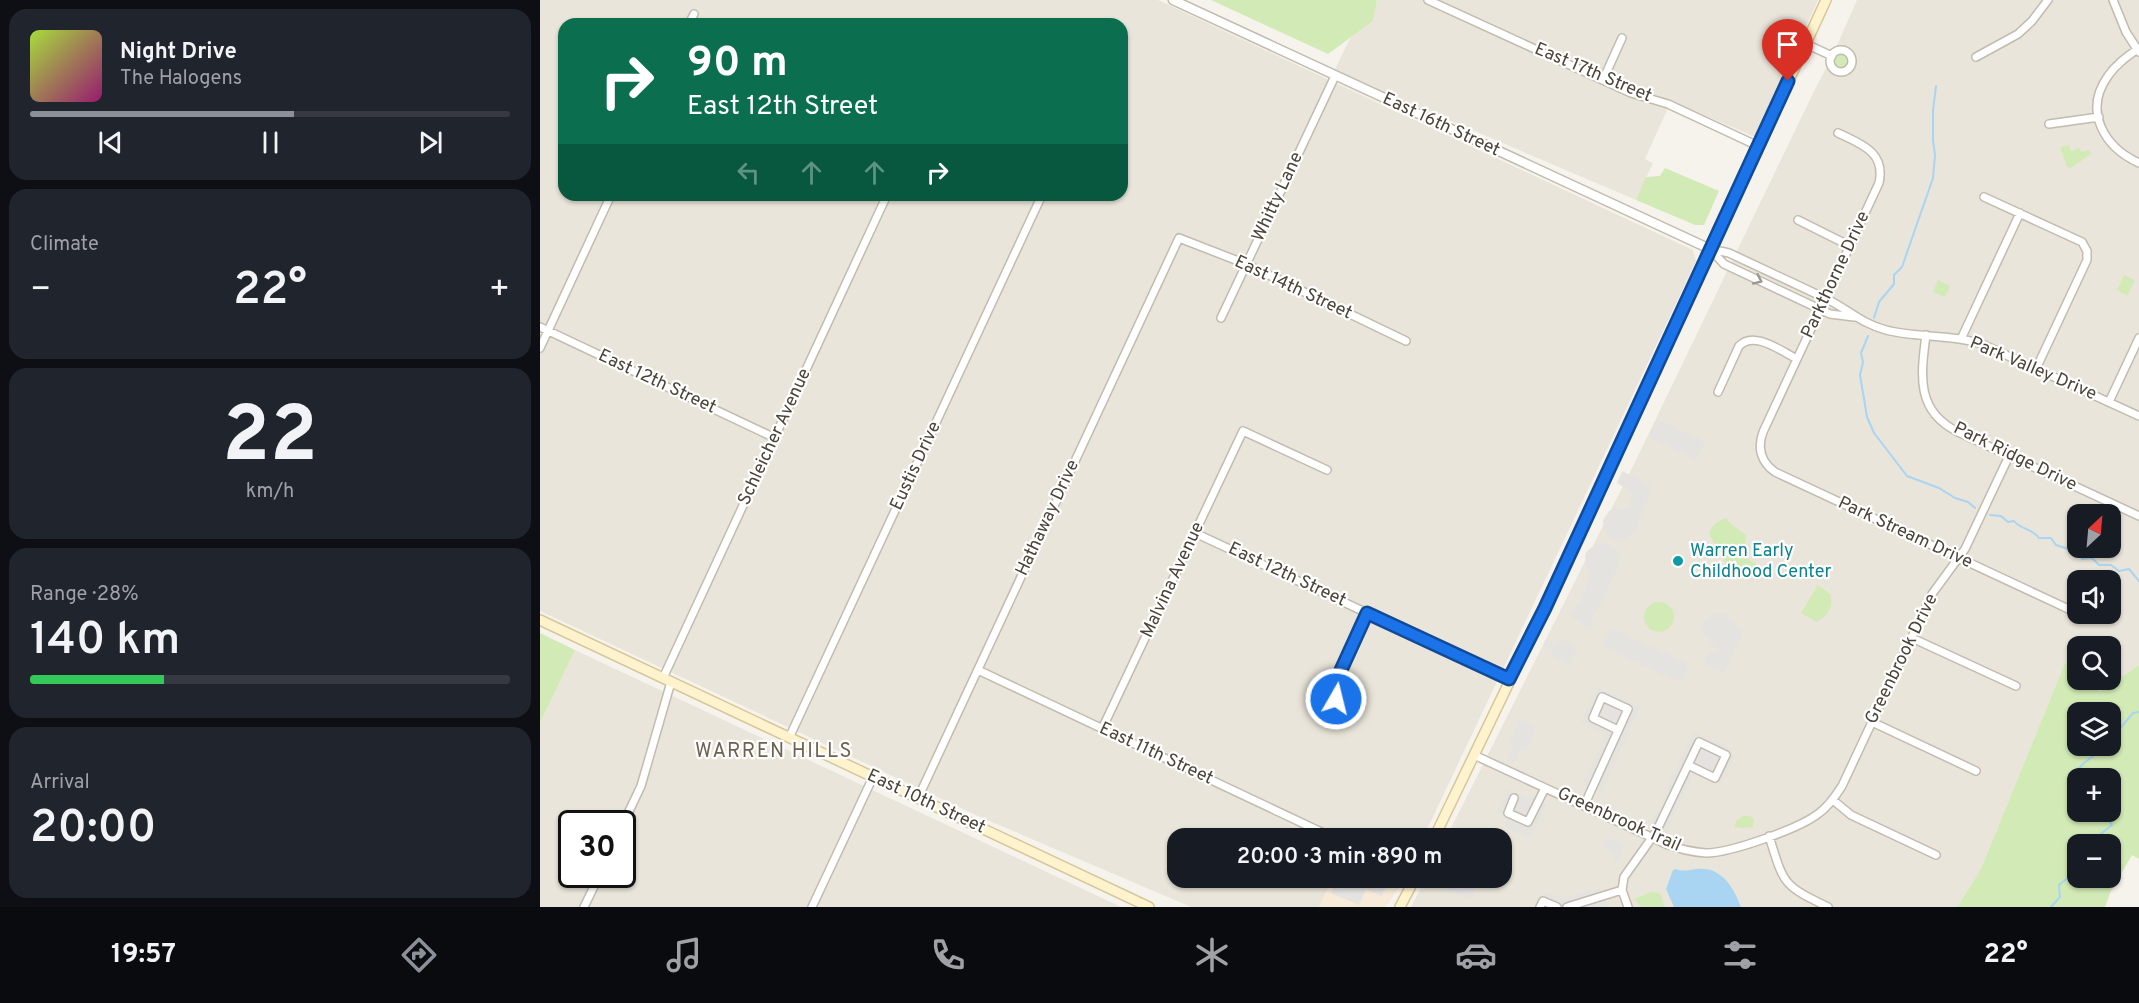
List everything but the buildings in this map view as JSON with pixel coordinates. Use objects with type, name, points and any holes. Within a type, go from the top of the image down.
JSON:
[{"type":"main road","points":[[1439,828],[1545,608],[1826,0]]},
{"type":"main road","name":"East 10th Street","points":[[540,620],[1149,907]]},
{"type":"main road","points":[[1400,907],[1410,888]]},
{"type":"street","name":"East 16th Street","points":[[1173,0],[1710,249]]},
{"type":"street","name":"East 17th Street","points":[[1428,0],[1631,93],[1668,104],[1758,146]]},
{"type":"street","points":[[1976,57],[2018,34],[2032,21],[2048,0]]},
{"type":"street","points":[[2113,0],[2126,33],[2138,50],[2114,68],[2105,81],[2099,96],[2098,117],[2112,145],[2126,157],[2139,163]]},
{"type":"street","points":[[692,18],[694,14]]},
{"type":"street","points":[[1603,80],[1622,39]]},
{"type":"street","points":[[1806,44],[1832,56]]},
{"type":"street","name":"Whitty Lane","points":[[1221,318],[1335,76]]},
{"type":"street","points":[[2049,124],[2098,117]]},
{"type":"street","name":"Parkthorne Drive","points":[[1763,432],[1878,186],[1880,171],[1877,160],[1869,149],[1838,133]]},
{"type":"street","points":[[1984,197],[2082,242],[2087,249],[2087,260],[2036,369]]},
{"type":"street","points":[[540,348],[608,201]]},
{"type":"street","name":"Schleicher Avenue","points":[[630,810],[641,786],[667,680],[884,201]]},
{"type":"street","name":"Eustis Drive","points":[[789,738],[1039,201]]},
{"type":"street","points":[[1961,339],[2020,213]]},
{"type":"street","points":[[1798,220],[1850,246]]},
{"type":"street","name":"East 14th Street","points":[[1179,238],[1246,264],[1406,341]]},
{"type":"street","name":"Hathaway Drive","points":[[918,798],[1179,238]]},
{"type":"street","name":"Park Valley Drive","points":[[1710,249],[1729,253],[1838,304],[1854,317]]},
{"type":"street","name":"Park Valley Drive","points":[[1710,249],[1724,264],[1830,314],[1854,317],[1889,331],[1961,339],[1992,348],[2139,416]]},
{"type":"street","name":"East 12th Street","points":[[540,327],[775,438]]},
{"type":"street","name":"Park Ridge Drive","points":[[1926,335],[1922,379],[1924,395],[1940,419],[1952,429],[2139,516]]},
{"type":"street","points":[[2109,402],[2139,338]]},
{"type":"street","points":[[1718,392],[1739,346],[1745,341],[1757,340],[1797,359]]},
{"type":"street","name":"Malvina Avenue","points":[[1102,729],[1244,430],[1327,470]]},
{"type":"street","name":"Park Stream Drive","points":[[1763,432],[1760,442],[1761,454],[1767,466],[1775,472],[2067,608]]},
{"type":"street","name":"Greenbrook Drive","points":[[1769,836],[1807,821],[1822,811],[1842,786],[1935,589],[1960,558],[2009,456]]},
{"type":"street","name":"East 12th Street","points":[[1195,532],[1509,679]]},
{"type":"street","points":[[1336,681],[1367,613]]},
{"type":"street","points":[[1912,638],[2016,686]]},
{"type":"street","name":"East 11th Street","points":[[978,670],[1313,828]]},
{"type":"street","points":[[1584,806],[1628,710],[1602,697],[1593,718],[1618,730]]},
{"type":"street","points":[[1872,722],[1976,771]]},
{"type":"street","points":[[1628,907],[1622,890],[1626,873],[1656,832],[1688,765],[1699,742],[1726,754],[1716,778],[1688,765]]},
{"type":"street","name":"Greenbrook Trail","points":[[1474,755],[1683,850],[1705,853],[1733,849],[1769,836]]},
{"type":"street","points":[[812,907],[873,777]]},
{"type":"street","points":[[1515,798],[1508,813],[1528,822],[1545,788]]},
{"type":"street","points":[[1833,800],[1850,814],[1936,855]]},
{"type":"street","points":[[1769,836],[1781,873],[1789,885],[1828,907]]},
{"type":"street","points":[[584,907],[593,888]]},
{"type":"street","points":[[1567,907],[1622,890]]},
{"type":"street","points":[[1540,907],[1543,901],[1557,907]]},
{"type":"shaded area","points":[[540,0],[1158,0],[1693,250],[1696,261],[1428,828],[1167,828],[1167,888],[1328,888],[1319,907],[1191,907],[978,816],[540,611]]},
{"type":"shaded area","points":[[1377,0],[1818,0],[1755,137],[1671,101],[1645,159],[1653,163],[1636,200],[1334,71],[1351,37],[1373,21]]},
{"type":"shaded area","points":[[1857,0],[2139,0],[2139,665],[2121,677],[2121,636],[2067,636],[2067,665],[2065,663],[1980,871],[1957,907],[1411,907],[1421,888],[1512,888],[1512,828],[1451,828],[1636,460]]},
{"type":"shaded area","points":[[1657,419],[1705,441],[1696,460],[1648,437]]},
{"type":"shaded area","points":[[1622,471],[1648,484],[1652,489],[1634,532],[1627,539],[1616,541],[1604,531],[1603,520],[1609,511],[1625,509],[1630,504],[1633,493],[1617,483]]},
{"type":"shaded area","points":[[1598,543],[1614,547],[1620,556],[1620,562],[1593,616],[1591,631],[1568,614],[1578,605],[1588,583],[1589,572],[1585,555]]},
{"type":"shaded area","points":[[1724,613],[1743,632],[1724,674],[1703,665],[1708,652],[1716,652],[1714,646],[1701,632],[1708,616]]},
{"type":"shaded area","points":[[1611,628],[1689,664],[1681,683],[1602,647]]},
{"type":"shaded area","points":[[1559,638],[1578,647],[1569,665],[1550,656],[1553,650],[1543,645],[1546,639],[1556,644]]},
{"type":"shaded area","points":[[575,650],[1121,907],[540,907],[540,723]]},
{"type":"shaded area","points":[[1597,687],[1640,707],[1601,793],[1582,784],[1606,735],[1581,722]]},
{"type":"shaded area","points":[[1520,719],[1537,727],[1526,752],[1521,750],[1514,763],[1507,760],[1513,746],[1509,744]]},
{"type":"shaded area","points":[[1694,732],[1733,750],[1730,753],[1735,757],[1721,784],[1691,771],[1691,780],[1665,835],[1649,826],[1657,811],[1663,813],[1671,798],[1663,794]]},
{"type":"shaded area","points":[[1508,789],[1528,799],[1530,796],[1547,804],[1530,838],[1504,826],[1509,817],[1497,811]]},
{"type":"shaded area","points":[[1608,837],[1625,846],[1617,862],[1613,860],[1615,854],[1601,846]]},
{"type":"shaded area","points":[[1328,888],[1398,888],[1386,907],[1319,907]]},
{"type":"shaded area","points":[[1333,888],[1385,888],[1382,896],[1366,889],[1359,905],[1331,893]]},
{"type":"shaded area","points":[[1442,888],[1476,888],[1470,899]]},
{"type":"shaded area","points":[[1600,888],[1608,907],[1537,907],[1543,893],[1567,897]]},
{"type":"green space","points":[[1211,0],[1377,0],[1373,21],[1328,54]]},
{"type":"green space","points":[[1841,54],[1846,56],[1848,61],[1846,66],[1841,68],[1836,66],[1834,61],[1836,56]]},
{"type":"green space","points":[[2069,145],[2071,151],[2080,148],[2081,152],[2089,150],[2091,154],[2071,168],[2067,167],[2060,147]]},
{"type":"green space","points":[[1665,168],[1719,191],[1704,225],[1695,225],[1636,200],[1646,177],[1660,176]]},
{"type":"green space","points":[[2124,275],[2135,280],[2127,296],[2117,290]]},
{"type":"green space","points":[[1938,280],[1950,286],[1945,297],[1933,292]]},
{"type":"green space","points":[[1726,518],[1746,535],[1745,557],[1763,568],[1759,580],[1748,576],[1745,570],[1727,570],[1723,557],[1709,534],[1715,524]]},
{"type":"green space","points":[[1818,585],[1831,595],[1831,604],[1829,611],[1817,622],[1801,613]]},
{"type":"green space","points":[[1659,602],[1665,603],[1673,611],[1673,623],[1665,631],[1659,632],[1653,631],[1645,623],[1644,617],[1645,611],[1653,603]]},
{"type":"green space","points":[[540,633],[575,650],[540,723]]},
{"type":"green space","points":[[2065,663],[2067,665],[2067,690],[2098,690],[2100,692],[2121,690],[2121,677],[2139,665],[2139,859],[2132,855],[2121,874],[2121,834],[2067,834],[2067,888],[2113,888],[2105,907],[1957,907],[1980,871]]},
{"type":"green space","points":[[1743,816],[1750,816],[1754,819],[1753,827],[1735,827],[1736,821]]},
{"type":"green space","points":[[1651,892],[1660,893],[1665,907],[1641,907],[1634,899]]},
{"type":"water","points":[[1705,869],[1719,874],[1730,885],[1741,907],[1674,907],[1666,889],[1673,870],[1684,871]]},
{"type":"waterway","points":[[1874,318],[1879,302],[1894,284],[1894,275],[1902,267],[1933,178],[1935,155],[1933,111],[1936,86]]},
{"type":"waterway","points":[[1868,336],[1861,353],[1863,362],[1860,375],[1867,417],[1874,433],[1907,476],[1939,488],[1955,498],[1968,502],[1975,508]]},
{"type":"waterway","points":[[1990,515],[2001,516],[2008,522],[2014,521],[2039,538],[2051,538],[2056,545],[2078,552],[2082,559],[2092,558],[2099,565],[2111,565],[2119,571],[2129,569],[2139,581]]},
{"type":"waterway","points":[[2121,727],[2133,713],[2139,712]]},
{"type":"waterway","points":[[2080,768],[2093,756]]},
{"type":"waterway","points":[[2101,834],[2112,825],[2110,822]]},
{"type":"waterway","points":[[2051,907],[2060,897],[2059,885],[2067,879]]},
{"type":"place","name":"Warren Early Childhood Center","points":[[1678,561]]},
{"type":"district","name":"WARREN HILLS","points":[[774,752]]},
{"type":"route","points":[[1336,699],[1338,696],[1336,681],[1367,613],[1509,679],[1545,608],[1788,81]]}]
